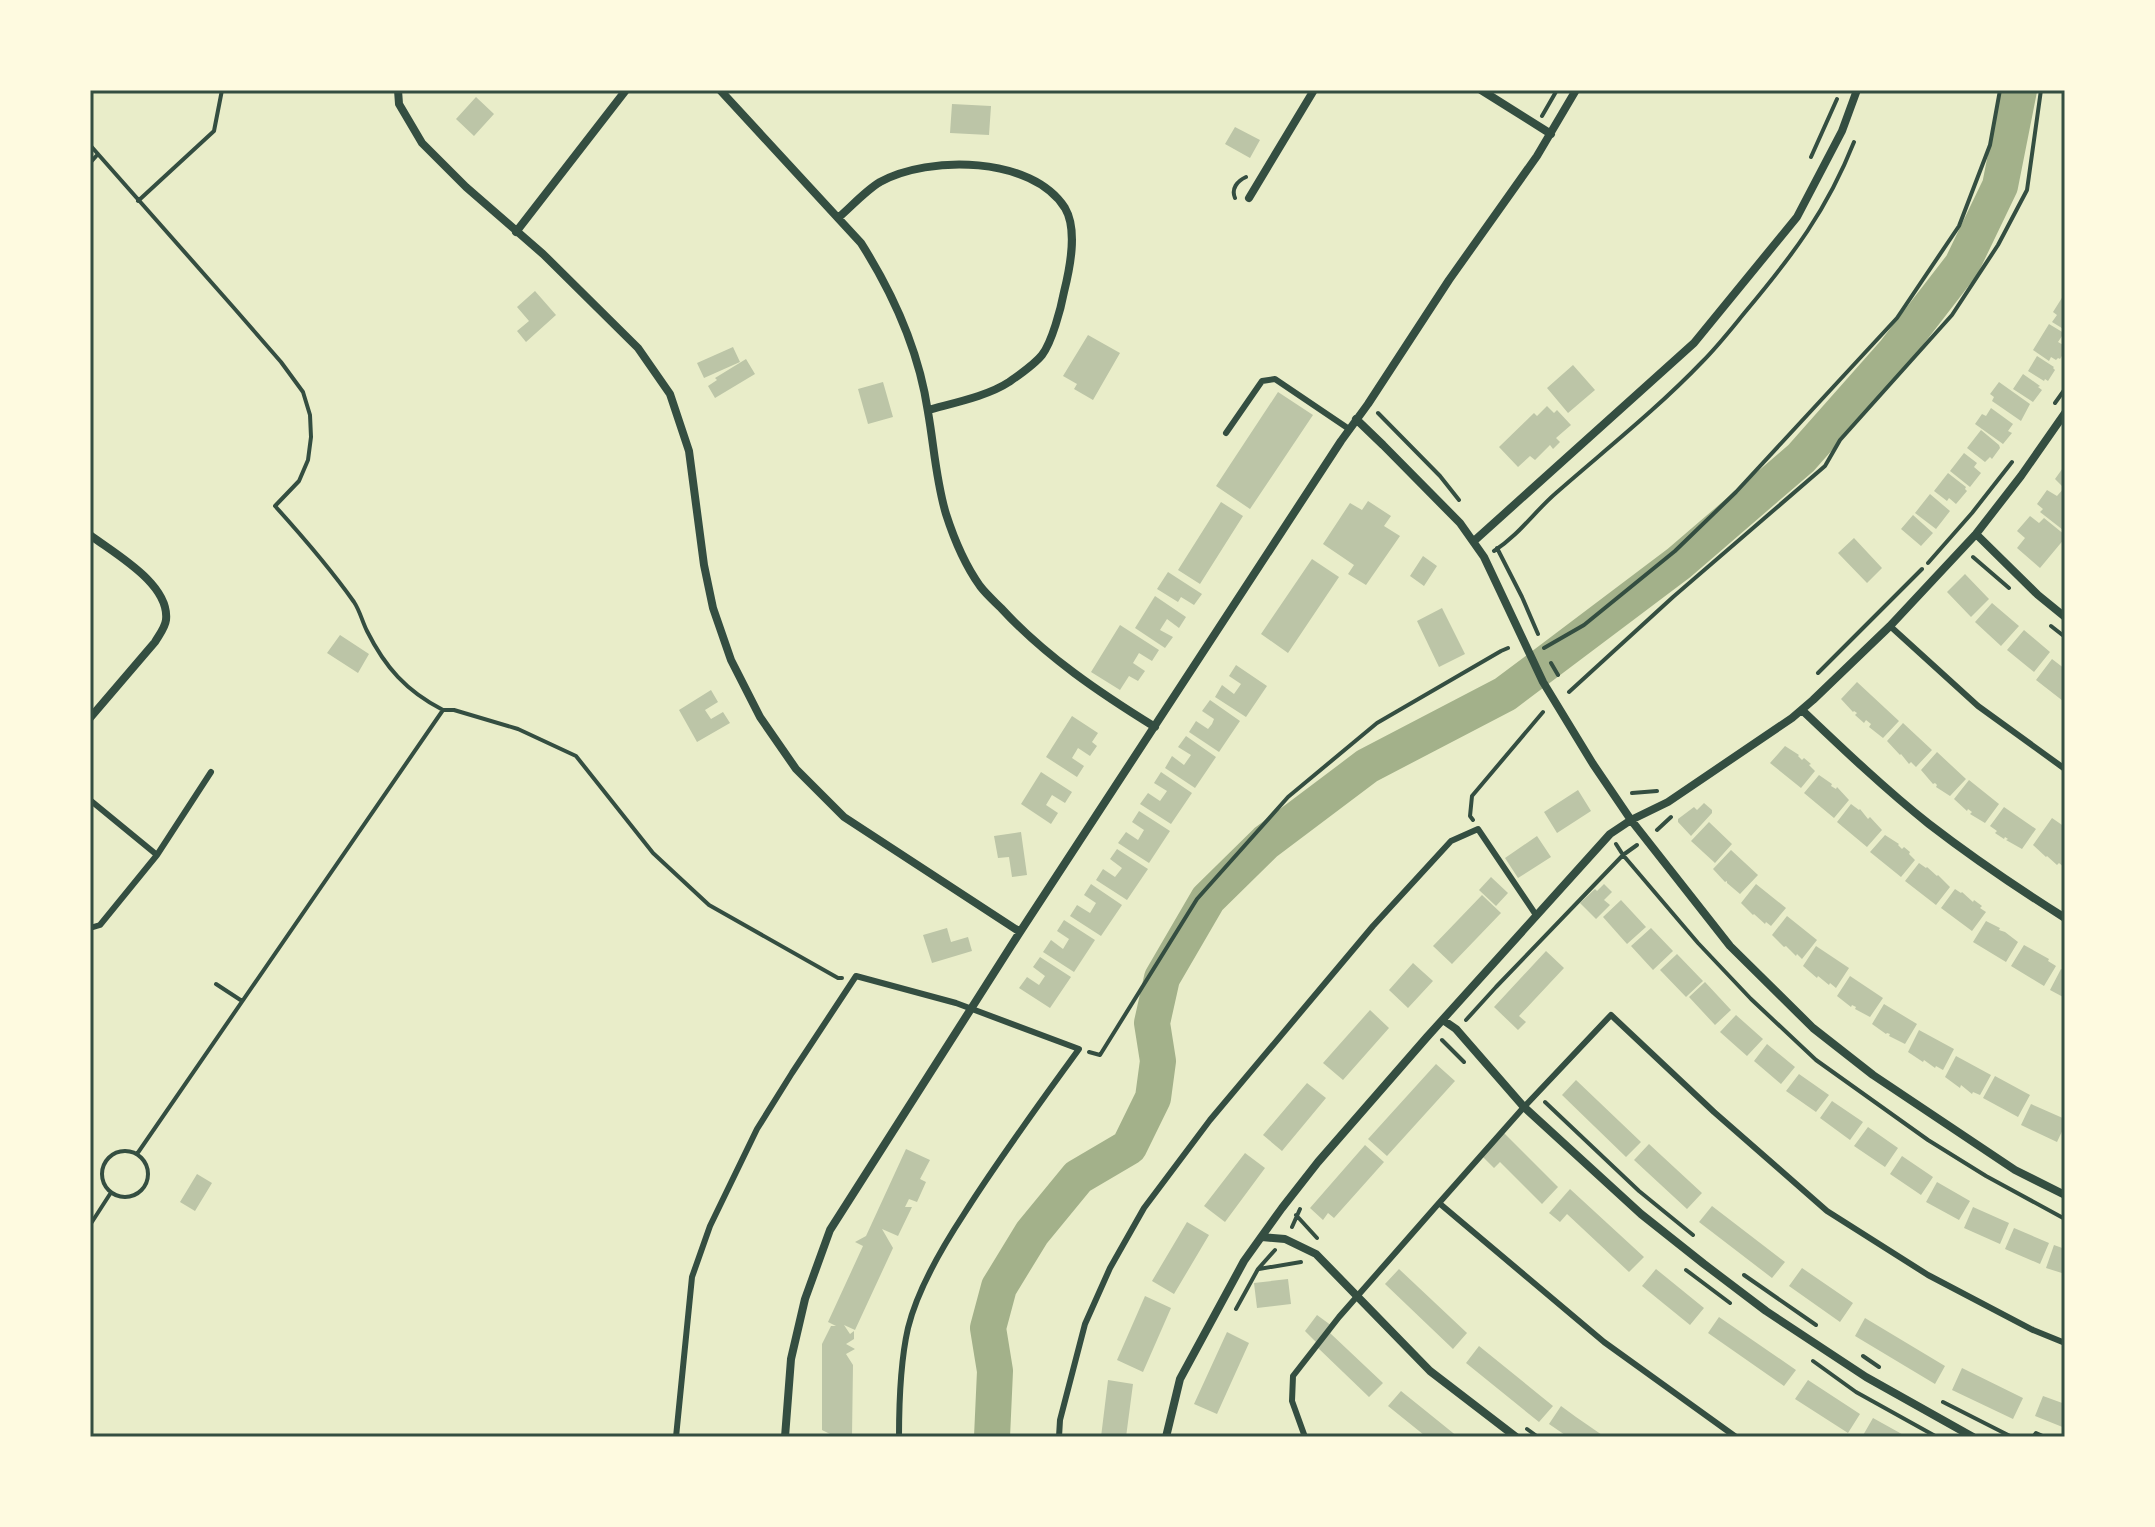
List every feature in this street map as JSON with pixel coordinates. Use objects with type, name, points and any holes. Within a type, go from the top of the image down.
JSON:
[{"type":"street","points":[[398,90],[399,104],[422,143],[466,187],[543,254],[638,348],[670,394],[689,451],[713,608],[731,660],[760,717],[796,769],[844,817],[1020,932]]},
{"type":"street","points":[[516,232],[626,90]]},
{"type":"street","points":[[720,90],[861,243],[880,272],[909,335],[928,410],[936,472],[946,514],[960,550],[980,585],[1045,652],[1155,727]]},
{"type":"street","points":[[1249,198],[1314,90]]},
{"type":"street","points":[[1481,90],[1551,134]]},
{"type":"street","points":[[785,1437],[791,1359],[805,1299],[830,1230],[1020,932],[1349,429],[1551,134],[1576,90]]},
{"type":"street","points":[[1474,541],[1694,343],[1797,217],[1842,131],[1857,90]]},
{"type":"street","points":[[838,218],[878,183],[917,168],[952,165],[984,166],[1023,174],[1047,188],[1066,210],[1073,239],[1068,276],[1060,313],[1042,354],[1006,384],[928,410]]},
{"type":"street","points":[[1166,1437],[1180,1379],[1244,1261],[1318,1162],[1610,834],[1668,802],[1802,710],[1890,626],[1976,534],[2065,413]]},
{"type":"street","points":[[1356,419],[1460,523],[1474,541],[1543,682],[1593,764],[1645,839],[1730,946],[1813,1028],[1873,1075],[2002,1162],[2065,1195]]},
{"type":"street","points":[[1976,534],[2065,617]]},
{"type":"street","points":[[90,535],[150,581],[159,592],[166,618],[155,642],[90,718]]},
{"type":"street","points":[[1802,710],[1929,824],[2065,918]]},
{"type":"street","points":[[1443,1020],[1456,1029],[1524,1107],[1641,1214],[1704,1264],[1766,1311],[1866,1377],[1973,1437]]},
{"type":"street","points":[[1262,1237],[1285,1239],[1316,1254],[1430,1371],[1516,1437]]},
{"type":"lane","points":[[1226,433],[1262,381],[1275,379],[1349,429]]},
{"type":"lane","points":[[1890,626],[1978,706],[2065,769]]},
{"type":"lane","points":[[90,928],[100,925],[157,855],[211,772]]},
{"type":"lane","points":[[90,800],[157,855]]},
{"type":"lane","points":[[1059,1437],[1060,1420],[1085,1324],[1110,1268],[1144,1208],[1210,1120],[1373,926],[1451,841],[1478,829],[1536,915]]},
{"type":"lane","points":[[676,1437],[692,1277],[710,1226],[757,1129],[856,976],[956,1003],[1079,1049],[991,1171],[929,1274],[908,1326],[899,1437]]},
{"type":"lane","points":[[1305,1437],[1292,1401],[1293,1376],[1339,1317],[1534,1095],[1611,1015],[1714,1112],[1827,1211],[1928,1275],[2033,1330],[2065,1343]]},
{"type":"lane","points":[[1439,1203],[1604,1342],[1736,1437]]},
{"type":"path","points":[[138,201],[214,131],[222,90]]},
{"type":"path","points":[[1537,125],[1557,90]]},
{"type":"path","points":[[1811,157],[1841,90]]},
{"type":"path","points":[[1544,648],[1584,625],[1675,551],[1736,492],[1897,318],[1959,226],[1990,145],[2000,90]]},
{"type":"path","points":[[1569,692],[1825,466],[1840,440],[1952,315],[1998,245],[2027,190],[2041,90]]},
{"type":"path","points":[[90,145],[281,362],[303,392],[310,415],[308,460],[299,481],[275,506],[313,548],[356,605],[380,655],[404,685],[443,710],[454,710],[518,729],[576,756],[653,853],[709,905],[838,978],[856,976]]},
{"type":"path","points":[[90,154],[98,154]]},
{"type":"path","points":[[90,163],[98,154]]},
{"type":"path","points":[[1814,678],[1925,566],[1999,478]]},
{"type":"path","points":[[1079,1049],[1100,1055],[1197,899],[1288,797],[1377,723],[1508,648]]},
{"type":"path","points":[[137,1154],[443,710]]},
{"type":"path","points":[[1478,829],[1470,816],[1472,796],[1543,712]]},
{"type":"path","points":[[1632,793],[1665,790]]},
{"type":"path","points":[[1437,1047],[1623,855],[1682,810]]},
{"type":"path","points":[[1623,855],[1698,943],[1751,999],[1816,1060],[1928,1140],[2065,1219]]},
{"type":"path","points":[[216,984],[242,1001]]},
{"type":"path","points":[[1467,1019],[1474,1027]]},
{"type":"path","points":[[1534,1095],[1639,1191],[1699,1240]]},
{"type":"path","points":[[121,1151],[137,1154],[147,1165],[144,1187],[139,1193],[125,1198],[111,1193],[102,1180],[103,1165],[108,1158],[121,1151]]},
{"type":"path","points":[[90,1225],[111,1193]]},
{"type":"path","points":[[1234,1312],[1258,1269],[1285,1239],[1302,1205]]},
{"type":"path","points":[[1735,1269],[1825,1332]]},
{"type":"path","points":[[1862,1355],[1886,1371]]},
{"type":"path","points":[[1939,1400],[2012,1437]]},
{"type":"path","points":[[2033,1437],[2036,1433],[2045,1437]]},
{"type":"building","points":[[476,97],[494,114],[474,136],[456,119]]},
{"type":"building","points":[[952,104],[991,106],[989,135],[950,133]]},
{"type":"building","points":[[1235,127],[1260,140],[1250,158],[1225,144]]},
{"type":"building","points":[[535,291],[556,315],[526,342],[517,331],[529,321],[517,307]]},
{"type":"building","points":[[2065,293],[2065,330],[2052,322],[2057,315],[2053,312]]},
{"type":"building","points":[[2049,324],[2064,333],[2058,342],[2065,346],[2065,351],[2060,359],[2051,357],[2049,361],[2033,350]]},
{"type":"building","points":[[1088,335],[1120,353],[1093,400],[1074,389],[1077,384],[1063,376]]},
{"type":"building","points":[[733,347],[740,362],[704,378],[697,363]]},
{"type":"building","points":[[2037,356],[2054,367],[2048,381],[2028,371]]},
{"type":"building","points":[[746,359],[755,374],[715,398],[708,386],[717,380],[715,378]]},
{"type":"building","points":[[1573,365],[1595,390],[1568,413],[1547,388]]},
{"type":"building","points":[[2023,374],[2042,390],[2033,402],[2013,389]]},
{"type":"building","points":[[883,382],[893,417],[868,424],[858,389]]},
{"type":"building","points":[[1999,382],[2030,404],[2021,421],[1992,401],[1994,397],[1990,394]]},
{"type":"building","points":[[1278,392],[1313,415],[1250,509],[1216,486]]},
{"type":"building","points":[[1547,406],[1554,413],[1557,410],[1571,425],[1556,438],[1560,442],[1553,449],[1550,445],[1535,460],[1530,456],[1518,467],[1499,447],[1534,413],[1537,416]]},
{"type":"building","points":[[1991,408],[2013,424],[2008,431],[2012,433],[2003,444],[1975,424]]},
{"type":"building","points":[[1981,430],[2000,448],[1992,459],[1990,457],[1985,462],[1967,448]]},
{"type":"building","points":[[1964,453],[1977,463],[1974,467],[1981,473],[1970,487],[1950,471]]},
{"type":"building","points":[[2065,465],[2063,530],[2040,512],[2043,509],[2037,504],[2047,490],[2057,496],[2064,488],[2055,479]]},
{"type":"building","points":[[1948,473],[1966,487],[1967,491],[1956,504],[1934,491]]},
{"type":"building","points":[[1930,494],[1950,511],[1936,529],[1915,513]]},
{"type":"building","points":[[1368,501],[1391,516],[1384,526],[1400,536],[1366,585],[1348,574],[1354,565],[1323,544],[1350,503],[1362,510]]},
{"type":"building","points":[[1221,502],[1243,516],[1200,584],[1178,570]]},
{"type":"building","points":[[1913,515],[1933,533],[1921,546],[1901,529]]},
{"type":"building","points":[[2030,516],[2039,523],[2044,518],[2065,535],[2040,568],[2017,548],[2025,538],[2017,531]]},
{"type":"building","points":[[1854,538],[1882,568],[1867,583],[1838,553]]},
{"type":"building","points":[[1423,556],[1437,566],[1424,586],[1410,576]]},
{"type":"building","points":[[1312,559],[1339,577],[1288,653],[1261,634]]},
{"type":"building","points":[[1168,572],[1202,594],[1194,605],[1181,597],[1178,602],[1157,589]]},
{"type":"building","points":[[1965,574],[1989,599],[1971,617],[1947,592]]},
{"type":"building","points":[[1155,596],[1186,617],[1179,628],[1167,619],[1160,630],[1173,637],[1165,648],[1135,628]]},
{"type":"building","points":[[1992,603],[2019,626],[2001,646],[1975,622]]},
{"type":"building","points":[[1442,608],[1465,654],[1439,667],[1417,621]]},
{"type":"building","points":[[1120,625],[1159,650],[1152,661],[1139,653],[1133,663],[1145,671],[1138,681],[1129,676],[1120,690],[1091,672]]},
{"type":"building","points":[[2024,630],[2050,652],[2034,672],[2007,650]]},
{"type":"building","points":[[340,635],[369,654],[358,673],[327,653]]},
{"type":"building","points":[[2052,659],[2065,669],[2063,701],[2036,680]]},
{"type":"building","points":[[1236,665],[1267,686],[1246,717],[1215,697],[1222,685],[1234,694],[1241,684],[1229,676]]},
{"type":"building","points":[[1857,682],[1899,721],[1883,738],[1841,699]]},
{"type":"building","points":[[711,690],[718,702],[705,710],[711,719],[723,712],[730,723],[697,742],[679,710]]},
{"type":"building","points":[[1210,700],[1240,721],[1219,752],[1189,732],[1196,721],[1208,729],[1212,724],[1214,719],[1202,711]]},
{"type":"building","points":[[1072,716],[1098,733],[1092,742],[1097,746],[1090,756],[1078,748],[1072,758],[1084,766],[1077,777],[1046,757]]},
{"type":"building","points":[[1903,723],[1932,750],[1916,767],[1911,762],[1909,764],[1887,741]]},
{"type":"building","points":[[1186,736],[1216,757],[1195,788],[1165,768],[1172,756],[1184,765],[1191,755],[1178,747]]},
{"type":"building","points":[[1785,746],[1802,760],[1804,758],[1815,771],[1801,788],[1770,763]]},
{"type":"building","points":[[1937,752],[1966,779],[1950,796],[1936,787],[1921,770]]},
{"type":"building","points":[[1041,772],[1072,792],[1065,803],[1052,795],[1046,805],[1058,813],[1051,824],[1021,804]]},
{"type":"building","points":[[1161,772],[1192,793],[1171,824],[1140,804],[1148,793],[1160,801],[1167,791],[1154,783]]},
{"type":"building","points":[[1819,775],[1849,800],[1834,818],[1804,793]]},
{"type":"building","points":[[1969,780],[1999,804],[1985,823],[1954,799]]},
{"type":"building","points":[[1578,790],[1591,811],[1557,833],[1544,812]]},
{"type":"building","points":[[1704,803],[1712,813],[1691,836],[1678,819]]},
{"type":"building","points":[[1851,804],[1882,830],[1867,847],[1837,822]]},
{"type":"building","points":[[2004,807],[2036,829],[2022,849],[1995,833],[1997,831],[1990,826]]},
{"type":"building","points":[[1139,811],[1170,831],[1149,863],[1118,843],[1126,832],[1138,840],[1144,830],[1132,822]]},
{"type":"building","points":[[2052,818],[2065,827],[2062,836],[2065,839],[2065,868],[2033,845]]},
{"type":"building","points":[[1709,822],[1732,844],[1715,863],[1691,841]]},
{"type":"building","points":[[1021,832],[1027,875],[1012,877],[1009,857],[998,858],[994,836]]},
{"type":"building","points":[[1885,835],[1910,852],[1915,860],[1901,877],[1870,852]]},
{"type":"building","points":[[1537,836],[1551,857],[1518,878],[1505,858]]},
{"type":"building","points":[[1117,849],[1148,869],[1127,900],[1096,880],[1103,869],[1115,877],[1122,868],[1110,859]]},
{"type":"building","points":[[1731,850],[1758,875],[1740,894],[1713,869]]},
{"type":"building","points":[[1919,863],[1950,887],[1936,905],[1905,881]]},
{"type":"building","points":[[1491,877],[1508,893],[1496,906],[1479,890]]},
{"type":"building","points":[[1091,884],[1122,905],[1101,936],[1070,916],[1077,905],[1090,913],[1096,903],[1084,895]]},
{"type":"building","points":[[1604,884],[1612,892],[1604,900],[1610,905],[1596,919],[1580,903]]},
{"type":"building","points":[[1756,884],[1786,908],[1771,926],[1741,903]]},
{"type":"building","points":[[1955,889],[1974,900],[1986,912],[1972,931],[1941,908]]},
{"type":"building","points":[[1482,895],[1501,913],[1452,964],[1433,946]]},
{"type":"building","points":[[1621,900],[1646,927],[1627,944],[1603,917]]},
{"type":"building","points":[[1787,916],[1817,940],[1802,959],[1772,935]]},
{"type":"building","points":[[1064,920],[1095,940],[1074,972],[1043,952],[1051,940],[1063,949],[1069,939],[1057,931]]},
{"type":"building","points":[[1986,921],[2018,942],[2006,962],[1973,942]]},
{"type":"building","points":[[947,928],[951,942],[968,937],[972,951],[932,963],[923,935]]},
{"type":"building","points":[[1651,928],[1673,951],[1653,970],[1631,946]]},
{"type":"building","points":[[2024,945],[2056,966],[2044,986],[2011,966]]},
{"type":"building","points":[[1816,946],[1849,968],[1836,988],[1803,966]]},
{"type":"building","points":[[1546,951],[1564,968],[1519,1016],[1526,1022],[1518,1030],[1494,1007]]},
{"type":"building","points":[[1677,954],[1703,981],[1686,997],[1660,970]]},
{"type":"building","points":[[1040,957],[1071,977],[1050,1008],[1019,988],[1027,977],[1039,985],[1045,976],[1033,967]]},
{"type":"building","points":[[1413,963],[1433,981],[1408,1008],[1389,990]]},
{"type":"building","points":[[2061,969],[2065,971],[2065,998],[2050,990]]},
{"type":"building","points":[[1850,976],[1883,998],[1870,1017],[1837,996]]},
{"type":"building","points":[[1705,982],[1731,1010],[1715,1025],[1689,997]]},
{"type":"building","points":[[1884,1004],[1917,1024],[1905,1044],[1872,1024]]},
{"type":"building","points":[[1370,1010],[1389,1028],[1343,1080],[1323,1063]]},
{"type":"building","points":[[1736,1015],[1763,1039],[1747,1056],[1720,1032]]},
{"type":"building","points":[[1919,1030],[1954,1049],[1943,1070],[1908,1052]]},
{"type":"building","points":[[1767,1044],[1795,1067],[1781,1084],[1754,1061]]},
{"type":"building","points":[[1956,1056],[1991,1075],[1980,1095],[1972,1094],[1961,1085],[1960,1088],[1945,1077]]},
{"type":"building","points":[[1436,1064],[1455,1081],[1387,1156],[1368,1139]]},
{"type":"building","points":[[1799,1074],[1829,1095],[1816,1112],[1786,1091]]},
{"type":"building","points":[[1995,1076],[2030,1095],[2018,1117],[1983,1098]]},
{"type":"building","points":[[1576,1080],[1641,1142],[1626,1157],[1562,1095]]},
{"type":"building","points":[[1307,1083],[1326,1098],[1282,1151],[1263,1135]]},
{"type":"building","points":[[1832,1101],[1863,1122],[1850,1140],[1820,1118]]},
{"type":"building","points":[[2031,1104],[2065,1119],[2057,1142],[2021,1125]]},
{"type":"building","points":[[1868,1127],[1898,1148],[1885,1167],[1854,1146]]},
{"type":"building","points":[[1504,1133],[1558,1187],[1542,1204],[1500,1162],[1494,1168],[1482,1156]]},
{"type":"building","points":[[1649,1144],[1702,1193],[1687,1209],[1634,1160]]},
{"type":"building","points":[[1365,1145],[1384,1162],[1334,1218],[1328,1213],[1323,1220],[1310,1208]]},
{"type":"building","points":[[906,1149],[930,1160],[920,1179],[926,1182],[917,1202],[909,1199],[905,1207],[912,1207],[898,1236],[882,1229],[893,1248],[855,1330],[844,1325],[850,1334],[854,1331],[854,1339],[846,1344],[855,1349],[846,1354],[853,1365],[852,1436],[834,1436],[822,1430],[822,1344],[831,1326],[836,1326],[828,1322],[863,1246],[855,1242],[866,1236]]},
{"type":"building","points":[[1245,1153],[1265,1168],[1225,1222],[1204,1206]]},
{"type":"building","points":[[1902,1156],[1933,1177],[1921,1195],[1890,1174]]},
{"type":"building","points":[[197,1174],[212,1183],[195,1211],[180,1202]]},
{"type":"building","points":[[1937,1182],[1970,1201],[1959,1220],[1926,1202]]},
{"type":"building","points":[[1570,1189],[1644,1257],[1629,1272],[1567,1214],[1560,1222],[1549,1213]]},
{"type":"building","points":[[1712,1206],[1785,1262],[1772,1278],[1699,1222]]},
{"type":"building","points":[[1973,1207],[2009,1223],[2000,1244],[1964,1228]]},
{"type":"building","points":[[1187,1222],[1209,1235],[1174,1294],[1152,1281]]},
{"type":"building","points":[[2014,1228],[2049,1243],[2040,1264],[2005,1249]]},
{"type":"building","points":[[2054,1245],[2065,1249],[2065,1274],[2046,1268]]},
{"type":"building","points":[[1802,1268],[1853,1303],[1840,1322],[1789,1286]]},
{"type":"building","points":[[1399,1269],[1467,1333],[1453,1349],[1385,1284]]},
{"type":"building","points":[[1656,1269],[1704,1308],[1690,1325],[1642,1286]]},
{"type":"building","points":[[1288,1279],[1291,1304],[1257,1308],[1254,1283]]},
{"type":"building","points":[[1145,1296],[1171,1308],[1143,1372],[1117,1360]]},
{"type":"building","points":[[1317,1315],[1332,1326],[1317,1343],[1305,1331]]},
{"type":"building","points":[[1719,1317],[1796,1370],[1784,1386],[1708,1333]]},
{"type":"building","points":[[1865,1318],[1945,1366],[1935,1384],[1855,1336]]},
{"type":"building","points":[[1227,1332],[1249,1343],[1217,1414],[1194,1404]]},
{"type":"building","points":[[1330,1333],[1383,1383],[1369,1397],[1317,1347]]},
{"type":"building","points":[[1479,1346],[1553,1406],[1539,1422],[1466,1363]]},
{"type":"building","points":[[1962,1368],[2023,1398],[2013,1419],[1952,1390]]},
{"type":"building","points":[[1108,1380],[1133,1384],[1126,1437],[1101,1437]]},
{"type":"building","points":[[1808,1380],[1860,1414],[1848,1433],[1795,1399]]},
{"type":"building","points":[[1401,1391],[1458,1437],[1424,1435],[1388,1406]]},
{"type":"building","points":[[2043,1396],[2065,1404],[2065,1428],[2035,1416]]},
{"type":"building","points":[[1561,1406],[1605,1437],[1568,1437],[1549,1424]]},
{"type":"building","points":[[1873,1418],[1900,1433],[1906,1437],[1862,1437]]},
{"type":"waterway","points":[[992,1437],[995,1371],[988,1328],[999,1287],[1032,1233],[1078,1177],[1129,1147],[1153,1098],[1158,1061],[1152,1023],[1162,978],[1208,899],[1266,842],[1367,766],[1505,694],[1679,563],[1801,458],[1894,353],[1962,265],[2000,186],[2019,90]]}]
